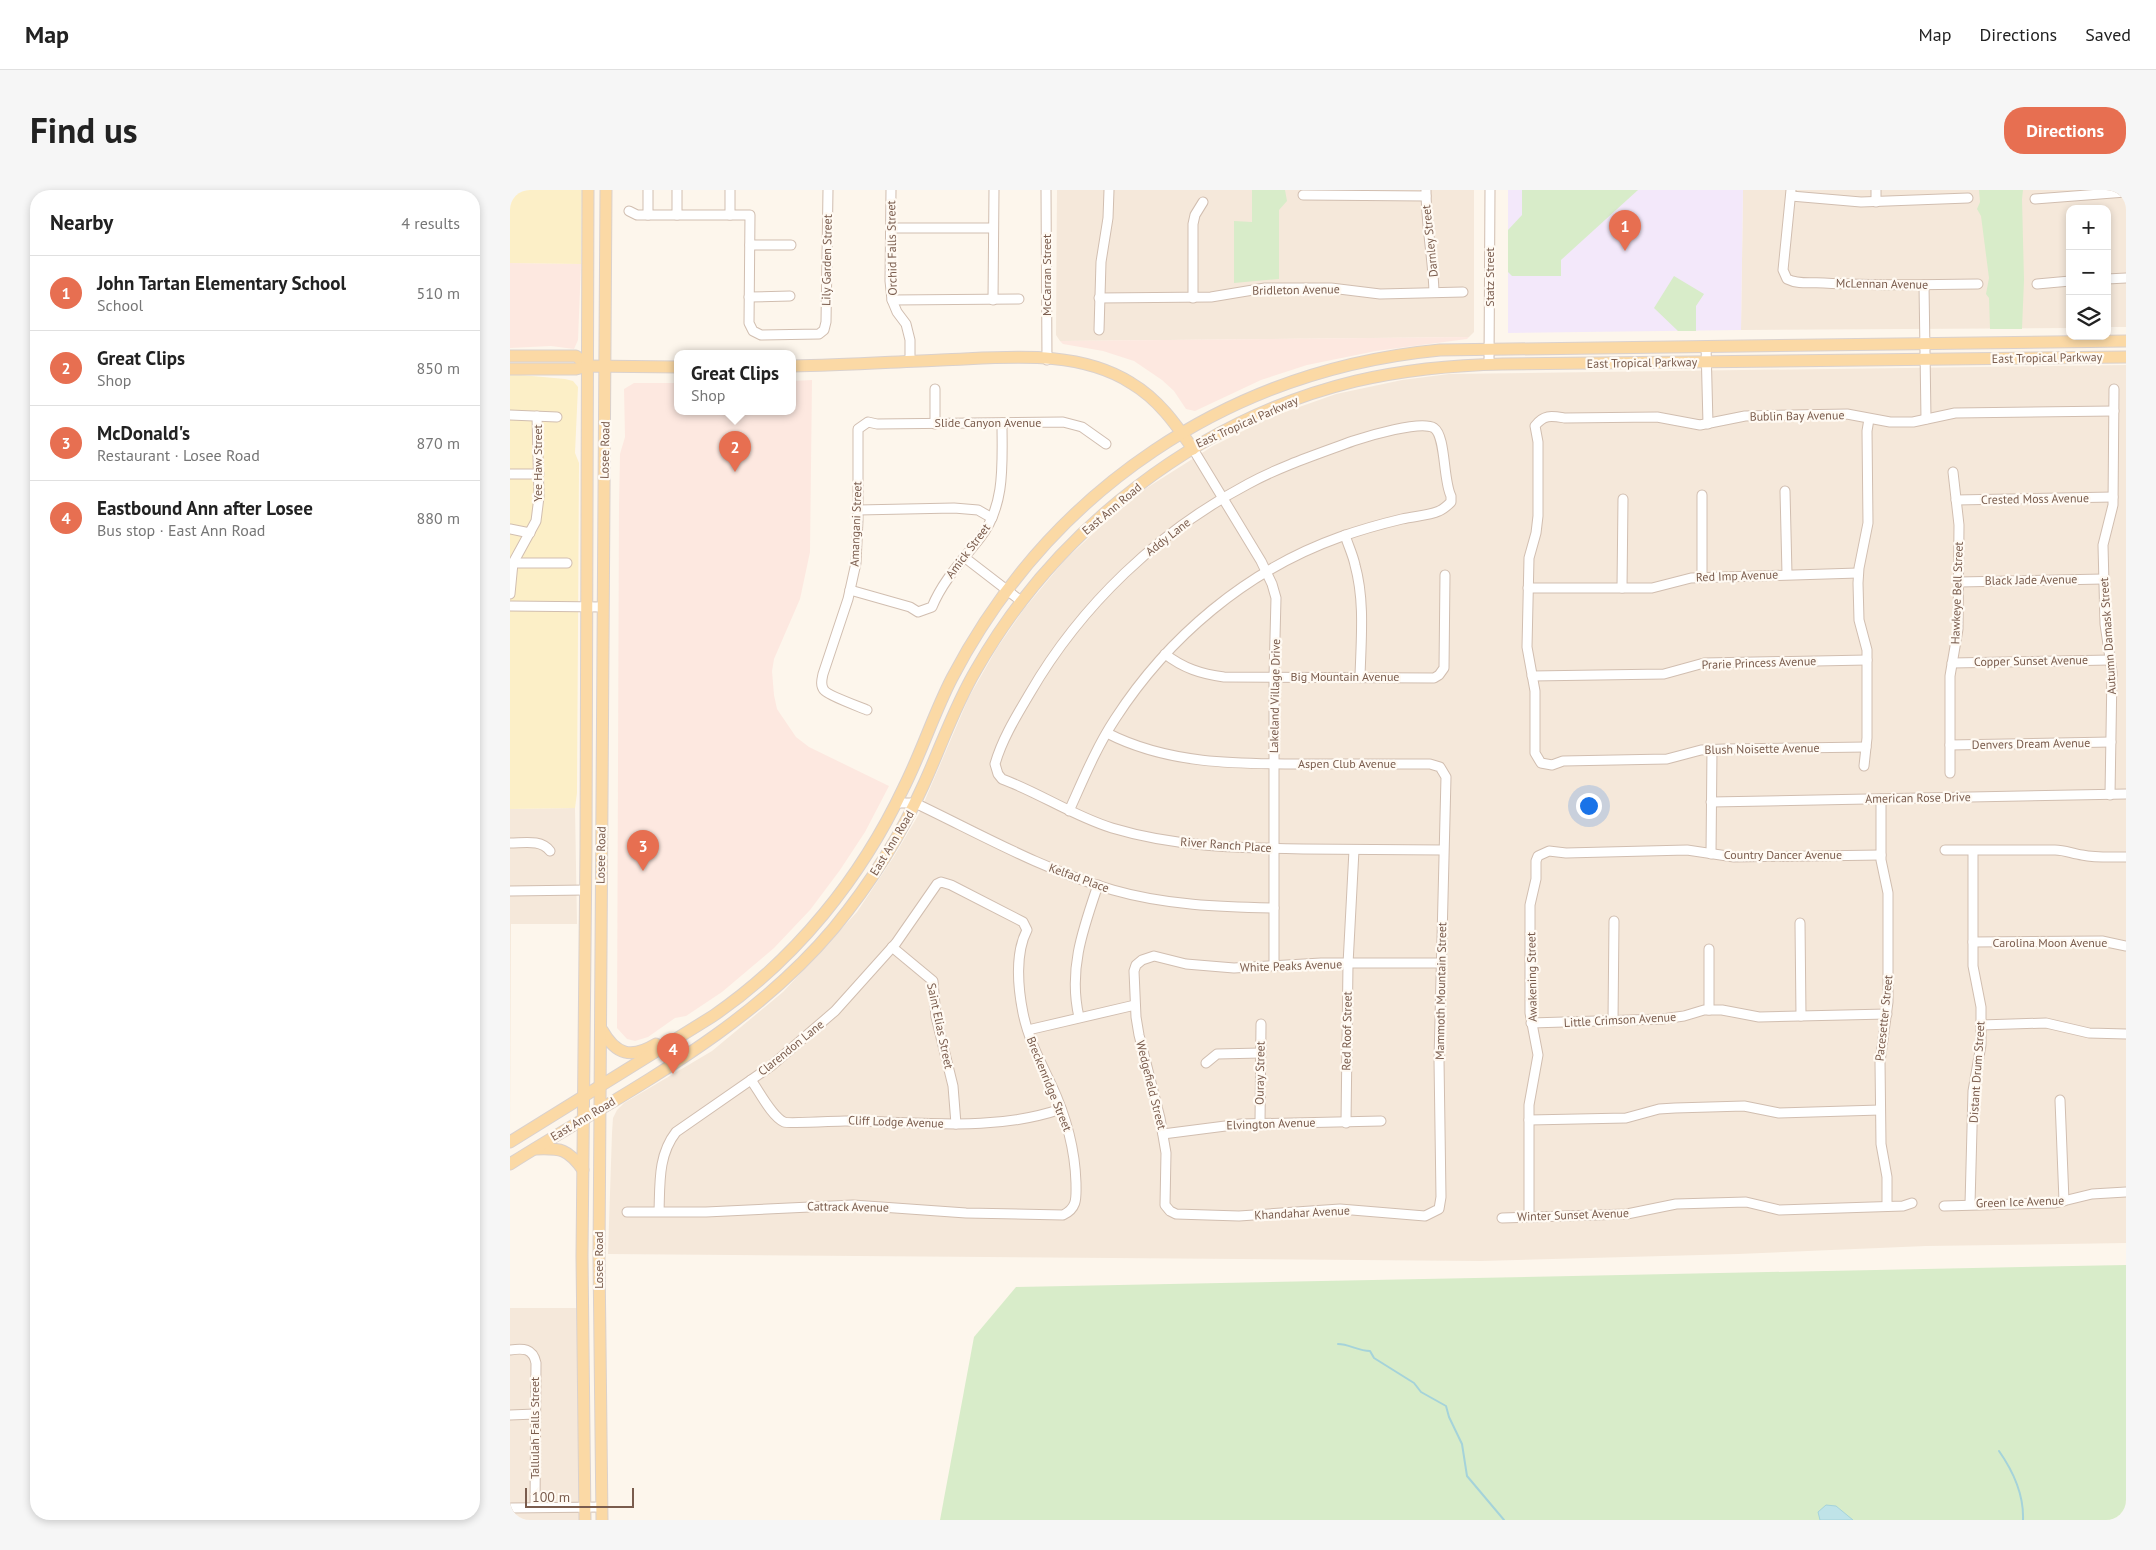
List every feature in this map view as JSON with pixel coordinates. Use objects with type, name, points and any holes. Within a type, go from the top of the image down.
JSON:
[{"type":"main road","name":"Losee Road","points":[[585,1520],[582,1256],[586,890],[588,190]]},
{"type":"main road","name":"Losee Road","points":[[602,1520],[599,1257],[606,190]]},
{"type":"main road","name":"East Tropical Parkway","points":[[796,366],[1007,358],[1089,365],[1131,382],[1159,405],[1193,449],[1224,432],[1288,403],[1341,385],[1405,372],[1489,364],[1706,362],[2126,341]]},
{"type":"main road","name":"East Tropical Parkway","points":[[1181,432],[1260,394],[1338,368],[1406,354],[1489,349],[1706,346],[2126,357]]},
{"type":"main road","points":[[510,356],[576,356],[588,366]]},
{"type":"main road","points":[[510,369],[576,369],[588,366],[674,367]]},
{"type":"main road","name":"East Ann Road","points":[[510,1142],[694,1030],[766,975],[803,938],[841,892],[873,846],[896,803],[950,682],[982,627],[1008,591],[1052,537],[1088,502],[1128,468],[1181,432]]},
{"type":"main road","name":"East Ann Road","points":[[510,1164],[711,1040],[776,987],[819,945],[852,904],[886,856],[915,803],[962,696],[996,637],[1021,601],[1043,573],[1085,530],[1132,491],[1193,449]]},
{"type":"main road","points":[[586,890],[593,894],[594,904],[601,916]]},
{"type":"main road","points":[[585,940],[593,947],[593,960],[601,976]]},
{"type":"main road","points":[[766,975],[776,987]]},
{"type":"main road","points":[[601,1029],[612,1045],[621,1051],[632,1054],[644,1051],[677,1030],[694,1030]]},
{"type":"main road","points":[[534,1149],[563,1150],[574,1158],[583,1170]]},
{"type":"street","points":[[648,190],[648,215]]},
{"type":"street","points":[[677,190],[677,215]]},
{"type":"street","points":[[730,190],[730,215]]},
{"type":"street","name":"Lily Garden Street","points":[[749,296],[749,324],[754,331],[761,334],[819,334],[824,330],[826,322],[828,190]]},
{"type":"street","name":"Orchid Falls Street","points":[[891,190],[890,281],[892,300],[897,312],[906,324],[910,340],[910,362]]},
{"type":"street","points":[[993,300],[994,190]]},
{"type":"street","name":"McCarran Street","points":[[1046,190],[1047,360]]},
{"type":"street","points":[[1099,330],[1101,262],[1108,218],[1109,190]]},
{"type":"street","name":"Statz Street","points":[[1489,364],[1490,190]]},
{"type":"street","points":[[1876,190],[1876,202]]},
{"type":"street","points":[[2035,199],[2126,192]]},
{"type":"street","points":[[1303,195],[1426,193]]},
{"type":"street","name":"Darnley Street","points":[[1426,193],[1427,228],[1433,258],[1434,292]]},
{"type":"street","points":[[1791,193],[1876,202],[1968,198]]},
{"type":"street","name":"McLennan Avenue","points":[[1791,193],[1783,270],[1787,279],[1796,284],[1808,282],[1873,286],[1978,284]]},
{"type":"street","points":[[1193,298],[1193,224],[1195,215],[1202,202]]},
{"type":"street","points":[[629,210],[637,215],[750,215],[749,296],[790,296]]},
{"type":"street","points":[[892,228],[993,228]]},
{"type":"street","points":[[750,244],[791,244]]},
{"type":"street","points":[[2111,279],[2126,278]]},
{"type":"street","points":[[2037,284],[2066,281]]},
{"type":"street","points":[[1924,286],[1926,419]]},
{"type":"street","name":"Bridleton Avenue","points":[[1100,298],[1211,297],[1265,288],[1337,289],[1380,294],[1463,292]]},
{"type":"street","points":[[892,300],[1019,299]]},
{"type":"street","points":[[1706,346],[1708,424]]},
{"type":"street","points":[[935,389],[935,424]]},
{"type":"street","name":"Autumn Damask Street","points":[[2110,795],[2112,672],[2104,624],[2103,545],[2112,511],[2113,498],[2114,389]]},
{"type":"street","name":"Bublin Bay Avenue","points":[[1528,588],[1529,558],[1536,533],[1538,516],[1538,442],[1536,426],[1541,419],[1551,415],[1565,418],[1657,417],[1692,425],[1708,424],[1745,416],[1847,414],[1890,422],[1926,419],[1955,413],[2114,411]]},
{"type":"street","points":[[510,415],[558,417]]},
{"type":"street","name":"Yee Haw Street","points":[[510,594],[513,563],[536,521],[539,497],[537,416]]},
{"type":"street","points":[[1864,766],[1867,660],[1866,646],[1859,620],[1858,573],[1868,523],[1867,431],[1869,419]]},
{"type":"street","name":"Slide Canyon Avenue","points":[[865,423],[1074,424],[1089,431],[1106,444]]},
{"type":"street","name":"Amangani Street","points":[[865,423],[858,429],[856,436],[857,555],[850,590],[821,684],[829,694],[867,710]]},
{"type":"street","name":"Amick Street","points":[[850,590],[910,607],[918,612],[932,607],[942,586],[981,537],[992,518],[1000,486],[1002,423]]},
{"type":"street","name":"Addy Lane","points":[[996,769],[996,758],[1036,683],[1050,661],[1091,609],[1113,585],[1161,541],[1223,498],[1282,468],[1360,439],[1417,426],[1435,428],[1442,438],[1444,464],[1451,502],[1433,514],[1385,523],[1345,535]]},
{"type":"street","name":"Lakeland Village Drive","points":[[1193,449],[1266,572],[1276,598],[1274,677],[1274,966]]},
{"type":"street","name":"Hawkeye Bell Street","points":[[1950,773],[1950,676],[1958,629],[1959,582],[1959,515],[1953,472]]},
{"type":"street","points":[[510,474],[538,474]]},
{"type":"street","points":[[1786,491],[1787,574]]},
{"type":"street","points":[[1702,495],[1702,577]]},
{"type":"street","name":"Crested Moss Avenue","points":[[1956,500],[2113,498]]},
{"type":"street","points":[[1622,588],[1623,499]]},
{"type":"street","points":[[858,510],[954,508],[978,510],[992,518]]},
{"type":"street","points":[[510,529],[530,533]]},
{"type":"street","points":[[1069,811],[1107,733],[1127,702],[1165,654],[1212,610],[1266,572],[1312,548],[1345,535],[1356,565],[1359,586],[1361,620],[1360,677]]},
{"type":"street","points":[[964,557],[1021,601]]},
{"type":"street","points":[[513,563],[567,563]]},
{"type":"street","name":"Red Imp Avenue","points":[[1528,588],[1652,588],[1702,577],[1858,573]]},
{"type":"street","name":"Big Mountain Avenue","points":[[1165,654],[1186,668],[1209,675],[1434,678],[1439,676],[1444,668],[1444,575]]},
{"type":"street","name":"Black Jade Avenue","points":[[1959,582],[2103,579]]},
{"type":"street","points":[[1528,588],[1527,647],[1532,676]]},
{"type":"street","points":[[510,606],[603,607]]},
{"type":"street","name":"Prarie Princess Avenue","points":[[1532,676],[1664,674],[1704,663],[1867,660]]},
{"type":"street","name":"Copper Sunset Avenue","points":[[1952,663],[2110,660]]},
{"type":"street","name":"Blush Noisette Avenue","points":[[1532,676],[1536,691],[1535,753],[1541,763],[1552,765],[1563,762],[1666,759],[1694,751],[1712,749],[1866,747]]},
{"type":"street","name":"Aspen Club Avenue","points":[[1107,733],[1146,749],[1184,758],[1274,764],[1430,764],[1441,769]]},
{"type":"street","name":"Denvers Dream Avenue","points":[[1950,745],[2111,742]]},
{"type":"street","points":[[1711,854],[1712,749]]},
{"type":"street","name":"River Ranch Place","points":[[996,769],[1002,778],[1069,811],[1111,828],[1158,839],[1214,847],[1443,850]]},
{"type":"street","name":"Mammoth Mountain Street","points":[[1435,1213],[1438,1210],[1441,1196],[1439,1060],[1446,778],[1441,769]]},
{"type":"street","name":"American Rose Drive","points":[[1711,802],[2126,794]]},
{"type":"street","name":"Pacesetter Street","points":[[1880,799],[1881,855],[1888,893],[1890,966],[1887,1014],[1880,1048],[1880,1144],[1887,1177],[1887,1206]]},
{"type":"street","name":"Kelfad Place","points":[[896,803],[915,803],[1049,867],[1098,885],[1140,897],[1210,906],[1274,908]]},
{"type":"street","points":[[510,843],[534,842],[544,845],[550,851]]},
{"type":"street","name":"Red Roof Street","points":[[1346,1123],[1348,964],[1354,850]]},
{"type":"street","name":"Country Dancer Avenue","points":[[1538,856],[1549,851],[1566,853],[1688,850],[1734,857],[1881,855]]},
{"type":"street","points":[[1945,850],[2067,850],[2081,855],[2101,858],[2126,857]]},
{"type":"street","name":"Distant Drum Street","points":[[1970,1204],[1974,1091],[1981,1045],[1981,1007],[1974,976],[1973,851]]},
{"type":"street","name":"Awakening Street","points":[[1529,1216],[1529,1105],[1538,1055],[1530,1013],[1530,906],[1538,856]]},
{"type":"street","name":"Breckenridge Street","points":[[941,882],[1005,911],[1026,925],[1027,930],[1020,958],[1023,1014],[1035,1052],[1061,1109],[1070,1134],[1075,1162],[1076,1202],[1069,1212]]},
{"type":"street","name":"Clarendon Lane","points":[[659,1212],[661,1167],[669,1141],[688,1122],[751,1080],[822,1023],[865,979],[892,947],[936,884],[941,882]]},
{"type":"street","points":[[1079,1017],[1074,984],[1077,952],[1098,885]]},
{"type":"street","points":[[510,891],[586,890]]},
{"type":"street","points":[[1613,1021],[1614,921]]},
{"type":"street","points":[[1800,923],[1801,1016]]},
{"type":"street","name":"Carolina Moon Avenue","points":[[1973,942],[2102,941],[2126,946]]},
{"type":"street","name":"Saint Elias Street","points":[[892,947],[933,981],[936,1017],[953,1086],[956,1124]]},
{"type":"street","points":[[1709,949],[1709,1010]]},
{"type":"street","name":"White Peaks Avenue","points":[[1142,960],[1154,956],[1170,962],[1250,968],[1442,963]]},
{"type":"street","name":"Wedgefield Street","points":[[1142,960],[1136,965],[1134,971],[1135,1005],[1144,1059],[1163,1134],[1166,1167],[1165,1205],[1170,1211]]},
{"type":"street","points":[[1028,1030],[1135,1005]]},
{"type":"street","name":"Little Crimson Avenue","points":[[1531,1024],[1674,1018],[1709,1010],[1722,1010],[1752,1017],[1887,1014]]},
{"type":"street","name":"Ouray Street","points":[[1260,1123],[1261,1024]]},
{"type":"street","points":[[1981,1024],[2046,1024],[2089,1033],[2126,1034]]},
{"type":"street","points":[[1206,1063],[1217,1054],[1260,1052]]},
{"type":"street","name":"Cliff Lodge Avenue","points":[[751,1080],[778,1117],[790,1123],[844,1120],[956,1124],[1018,1120],[1061,1109]]},
{"type":"street","points":[[2060,1100],[2064,1201]]},
{"type":"street","points":[[1529,1120],[1626,1118],[1659,1109],[1744,1106],[1779,1113],[1880,1110]]},
{"type":"street","name":"Elvington Avenue","points":[[1163,1134],[1260,1123],[1381,1121]]},
{"type":"street","name":"Green Ice Avenue","points":[[1944,1206],[2055,1203],[2092,1194],[2126,1192]]},
{"type":"street","name":"Winter Sunset Avenue","points":[[1502,1218],[1627,1214],[1676,1204],[1746,1202],[1779,1210],[1887,1206],[1912,1203]]},
{"type":"street","name":"Cattrack Avenue","points":[[627,1212],[716,1212],[853,1205],[1002,1214],[1063,1215],[1069,1212]]},
{"type":"street","name":"Khandahar Avenue","points":[[1170,1211],[1176,1214],[1239,1216],[1340,1210],[1426,1216],[1435,1213]]},
{"type":"street","name":"Tallulah Falls Street","points":[[510,1350],[525,1349],[535,1357],[536,1363],[535,1507]]},
{"type":"street","points":[[510,1415],[535,1414]]},
{"type":"street","points":[[510,1508],[601,1507]]},
{"type":"shaded area","points":[[1057,190],[1474,190],[1474,332],[1469,337],[1060,341],[1056,335]]},
{"type":"shaded area","points":[[1508,190],[1743,190],[1741,330],[1508,333]]},
{"type":"shaded area","points":[[1743,190],[2126,190],[2126,327],[2111,327],[2111,205],[2066,205],[2066,328],[1741,330]]},
{"type":"shaded area","points":[[510,263],[581,264],[578,340],[574,349],[551,346],[510,348]]},
{"type":"shaded area","points":[[1469,337],[1467,339],[1376,351],[1307,365],[1261,380],[1195,411],[1186,409],[1174,391],[1162,380],[1134,361],[1103,351],[1063,344],[1060,341]]},
{"type":"shaded area","points":[[2126,365],[2126,1243],[1926,1246],[1738,1254],[1481,1261],[608,1254],[612,1133],[613,1118],[617,1110],[624,1103],[712,1051],[783,992],[857,912],[893,858],[919,814],[969,697],[997,648],[1024,609],[1064,561],[1099,528],[1145,489],[1213,446],[1271,417],[1336,394],[1402,380],[1449,374]]},
{"type":"shaded area","points":[[812,380],[810,552],[800,599],[774,659],[772,671],[777,709],[796,737],[809,747],[889,786],[865,832],[840,870],[810,910],[774,948],[722,992],[686,1016],[675,1018],[648,1037],[635,1041],[627,1039],[617,1028],[619,505],[620,454],[625,437],[624,389],[634,383],[674,383],[674,415],[796,415],[796,381]]},
{"type":"shaded area","points":[[575,808],[577,924],[511,924],[510,1128],[510,809]]},
{"type":"shaded area","points":[[510,1308],[578,1308],[579,1520],[510,1520]]},
{"type":"green space","points":[[1252,190],[1285,190],[1287,201],[1279,210],[1279,279],[1234,283],[1234,221],[1252,222]]},
{"type":"green space","points":[[1522,190],[1638,190],[1561,260],[1561,276],[1512,276],[1508,272],[1508,230],[1522,215]]},
{"type":"green space","points":[[1979,190],[2023,190],[2024,280],[2022,329],[1990,329],[1989,298],[1986,294],[1989,278],[1981,216],[1977,209],[1980,202]]},
{"type":"green space","points":[[1674,276],[1704,294],[1696,306],[1696,331],[1678,331],[1654,308]]},
{"type":"green space","points":[[2126,1265],[2126,1520],[940,1520],[974,1337],[1016,1287]]},
{"type":"sand","points":[[510,190],[582,190],[581,264],[510,263]]},
{"type":"sand","points":[[510,374],[565,379],[573,381],[578,387],[575,453],[579,463],[577,793],[575,808],[510,809]]},
{"type":"water","points":[[1826,1505],[1836,1506],[1853,1520],[1820,1520],[1818,1512]]},
{"type":"waterway","points":[[1338,1344],[1370,1351],[1374,1358],[1414,1383],[1421,1392],[1446,1406],[1449,1417],[1462,1444],[1467,1476],[1504,1520]]},
{"type":"waterway","points":[[1999,1451],[2009,1467],[2020,1492],[2023,1520]]},
{"type":"place","name":"John Tartan Elementary School","points":[[1625,251]]},
{"type":"place","name":"Great Clips","points":[[735,472]]},
{"type":"place","name":"McDonald's","points":[[643,871]]},
{"type":"place","name":"Eastbound Ann after Losee","points":[[673,1074]]}]
